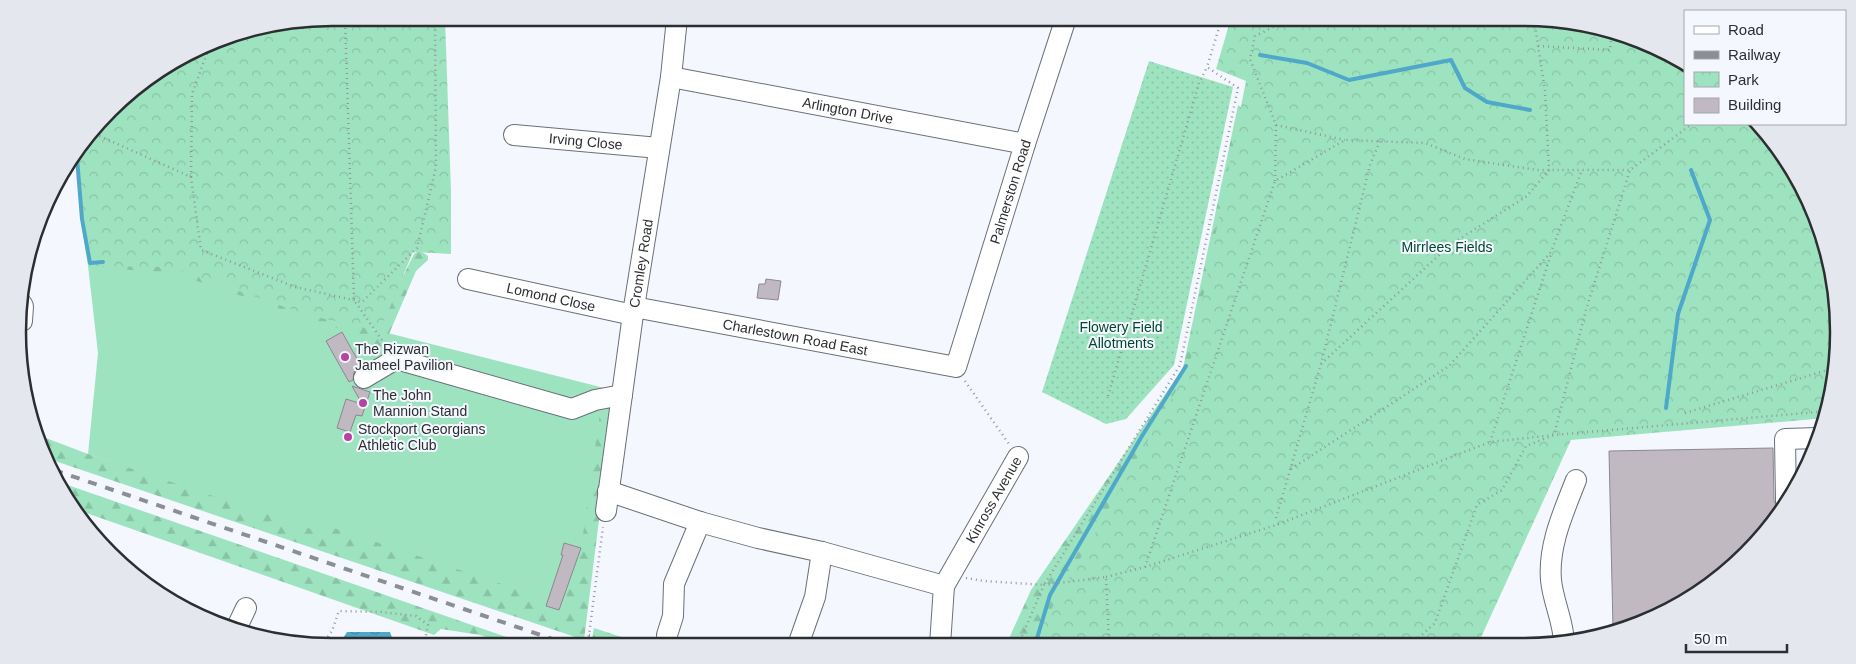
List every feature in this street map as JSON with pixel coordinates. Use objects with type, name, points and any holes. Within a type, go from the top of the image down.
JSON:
[{"type":"street","name":"Cromley Road","points":[[606,511],[634,311],[671,77],[676,26]]},
{"type":"street","name":"Palmerston Road","points":[[956,367],[1063,26]]},
{"type":"street","name":"Arlington Drive","points":[[671,77],[1025,144]]},
{"type":"street","name":"Irving Close","points":[[514,135],[659,148]]},
{"type":"street","name":"Lomond Close","points":[[468,279],[634,311]]},
{"type":"street","name":"Charlestown Road East","points":[[634,311],[956,367]]},
{"type":"street","points":[[364,378],[396,359],[572,410],[595,400],[622,395]]},
{"type":"street","points":[[1786,490],[1785,439],[1811,438]]},
{"type":"street","name":"Kinross Avenue","points":[[941,638],[947,580],[1018,457]]},
{"type":"street","points":[[1564,635],[1551,580],[1552,559],[1556,534],[1576,480]]},
{"type":"street","points":[[608,490],[700,522],[758,538],[947,580]]},
{"type":"street","points":[[666,638],[673,616],[674,584],[700,522]]},
{"type":"street","points":[[801,638],[815,597],[822,552]]},
{"type":"street","points":[[239,623],[246,608]]},
{"type":"path","points":[[345,26],[354,300],[396,359]]},
{"type":"path","points":[[207,54],[192,94],[191,177],[201,250],[295,287],[362,302],[417,248],[436,167],[435,26]]},
{"type":"path","points":[[1108,396],[1199,82],[1207,67],[1220,26]]},
{"type":"path","points":[[1145,567],[1275,181],[1276,125],[1250,59],[1255,36],[1276,26]]},
{"type":"path","points":[[1321,364],[1450,245],[1527,196],[1549,170],[1544,91],[1535,27]]},
{"type":"path","points":[[1538,46],[1610,50],[1611,39]]},
{"type":"path","points":[[1021,638],[1046,584],[1180,365],[1238,88],[1207,67]]},
{"type":"path","points":[[1276,125],[1346,140],[1425,143],[1465,159],[1537,170],[1630,170]]},
{"type":"path","points":[[947,580],[1046,584],[1106,577],[1145,567],[1276,525],[1490,442],[1554,434],[1586,310],[1630,170],[1691,125]]},
{"type":"path","points":[[98,135],[191,177]]},
{"type":"path","points":[[1275,181],[1346,140]]},
{"type":"path","points":[[1276,518],[1321,364],[1370,165],[1380,141]]},
{"type":"path","points":[[1490,442],[1551,252],[1582,170]]},
{"type":"path","points":[[1290,469],[1449,366],[1551,252]]},
{"type":"path","name":"Kinross Avenue","points":[[956,367],[1018,457]]},
{"type":"path","points":[[1684,414],[1827,370]]},
{"type":"path","points":[[588,638],[606,511]]},
{"type":"path","points":[[1106,577],[1109,638]]},
{"type":"path","points":[[327,638],[332,631],[339,611],[381,612],[416,616],[428,625],[426,638]]},
{"type":"path","points":[[589,635],[599,638]]},
{"type":"green space","points":[[332,26],[445,26],[451,191],[451,254],[413,252],[380,331],[307,315],[171,267],[88,266],[81,220],[76,164],[102,130],[130,102],[179,67],[234,42],[272,32]]},
{"type":"green space","name":"Mirrlees Fields","points":[[1229,26],[1544,27],[1584,32],[1622,42],[1677,67],[1684,72],[1684,125],[1749,125],[1767,146],[1789,179],[1814,234],[1824,272],[1830,332],[1824,392],[1817,419],[1571,440],[1481,638],[1035,638],[1189,368],[1246,81],[1216,69]]},
{"type":"green space","name":"Flowery Field Allotments","points":[[1149,61],[1233,87],[1174,365],[1126,419],[1106,424],[1042,392]]},
{"type":"green space","points":[[1238,105],[1264,124],[1268,161],[1104,638],[1009,638],[1031,590],[1183,368]]},
{"type":"green space","points":[[121,251],[328,313],[376,331],[414,254],[418,252],[423,253],[428,256],[428,260],[416,271],[389,334],[387,346],[381,351],[361,344],[343,330],[179,275],[103,267],[103,264]]},
{"type":"green space","name":"Stockport Georgians Athletic Club","points":[[88,266],[171,266],[307,315],[380,331],[612,390],[578,626],[88,454],[98,353]]},
{"type":"green space","points":[[601,406],[613,408],[584,638],[578,638],[55,461],[45,438],[317,531],[325,525],[526,592],[524,600],[561,613],[581,549]]},
{"type":"green space","points":[[67,485],[509,638],[489,638],[441,629],[434,635],[85,513]]},
{"type":"green space","points":[[594,628],[625,638],[592,638]]},
{"type":"water","points":[[347,632],[390,632],[392,638],[343,638]]},
{"type":"building","points":[[766,279],[781,281],[778,300],[757,298],[759,284],[765,284]]},
{"type":"building","name":"The Rizwan Jameel Pavilion","points":[[342,332],[361,366],[354,372],[353,380],[349,382],[326,341]]},
{"type":"building","points":[[352,386],[370,392],[362,416],[356,415],[350,432],[337,428],[346,399],[362,404]]},
{"type":"building","points":[[1773,448],[1774,501],[1776,505],[1754,534],[1710,575],[1677,597],[1613,624],[1609,451]]},
{"type":"building","points":[[564,543],[581,548],[559,610],[546,606],[563,555],[561,555]]},
{"type":"waterway","points":[[1260,55],[1307,63],[1349,80],[1451,60],[1465,88],[1487,102],[1530,110]]},
{"type":"waterway","points":[[77,163],[82,219],[90,263],[103,262]]},
{"type":"waterway","points":[[1666,408],[1678,314],[1710,220],[1691,170]]},
{"type":"waterway","points":[[1037,638],[1050,595],[1142,436],[1186,366]]},
{"type":"railway","points":[[61,472],[549,638]]},
{"type":"place","name":"The Rizwan Jameel Pavilion","points":[[345,357]]},
{"type":"place","name":"The John Mannion Stand","points":[[363,403]]},
{"type":"place","name":"Stockport Georgians Athletic Club","points":[[348,437]]}]
